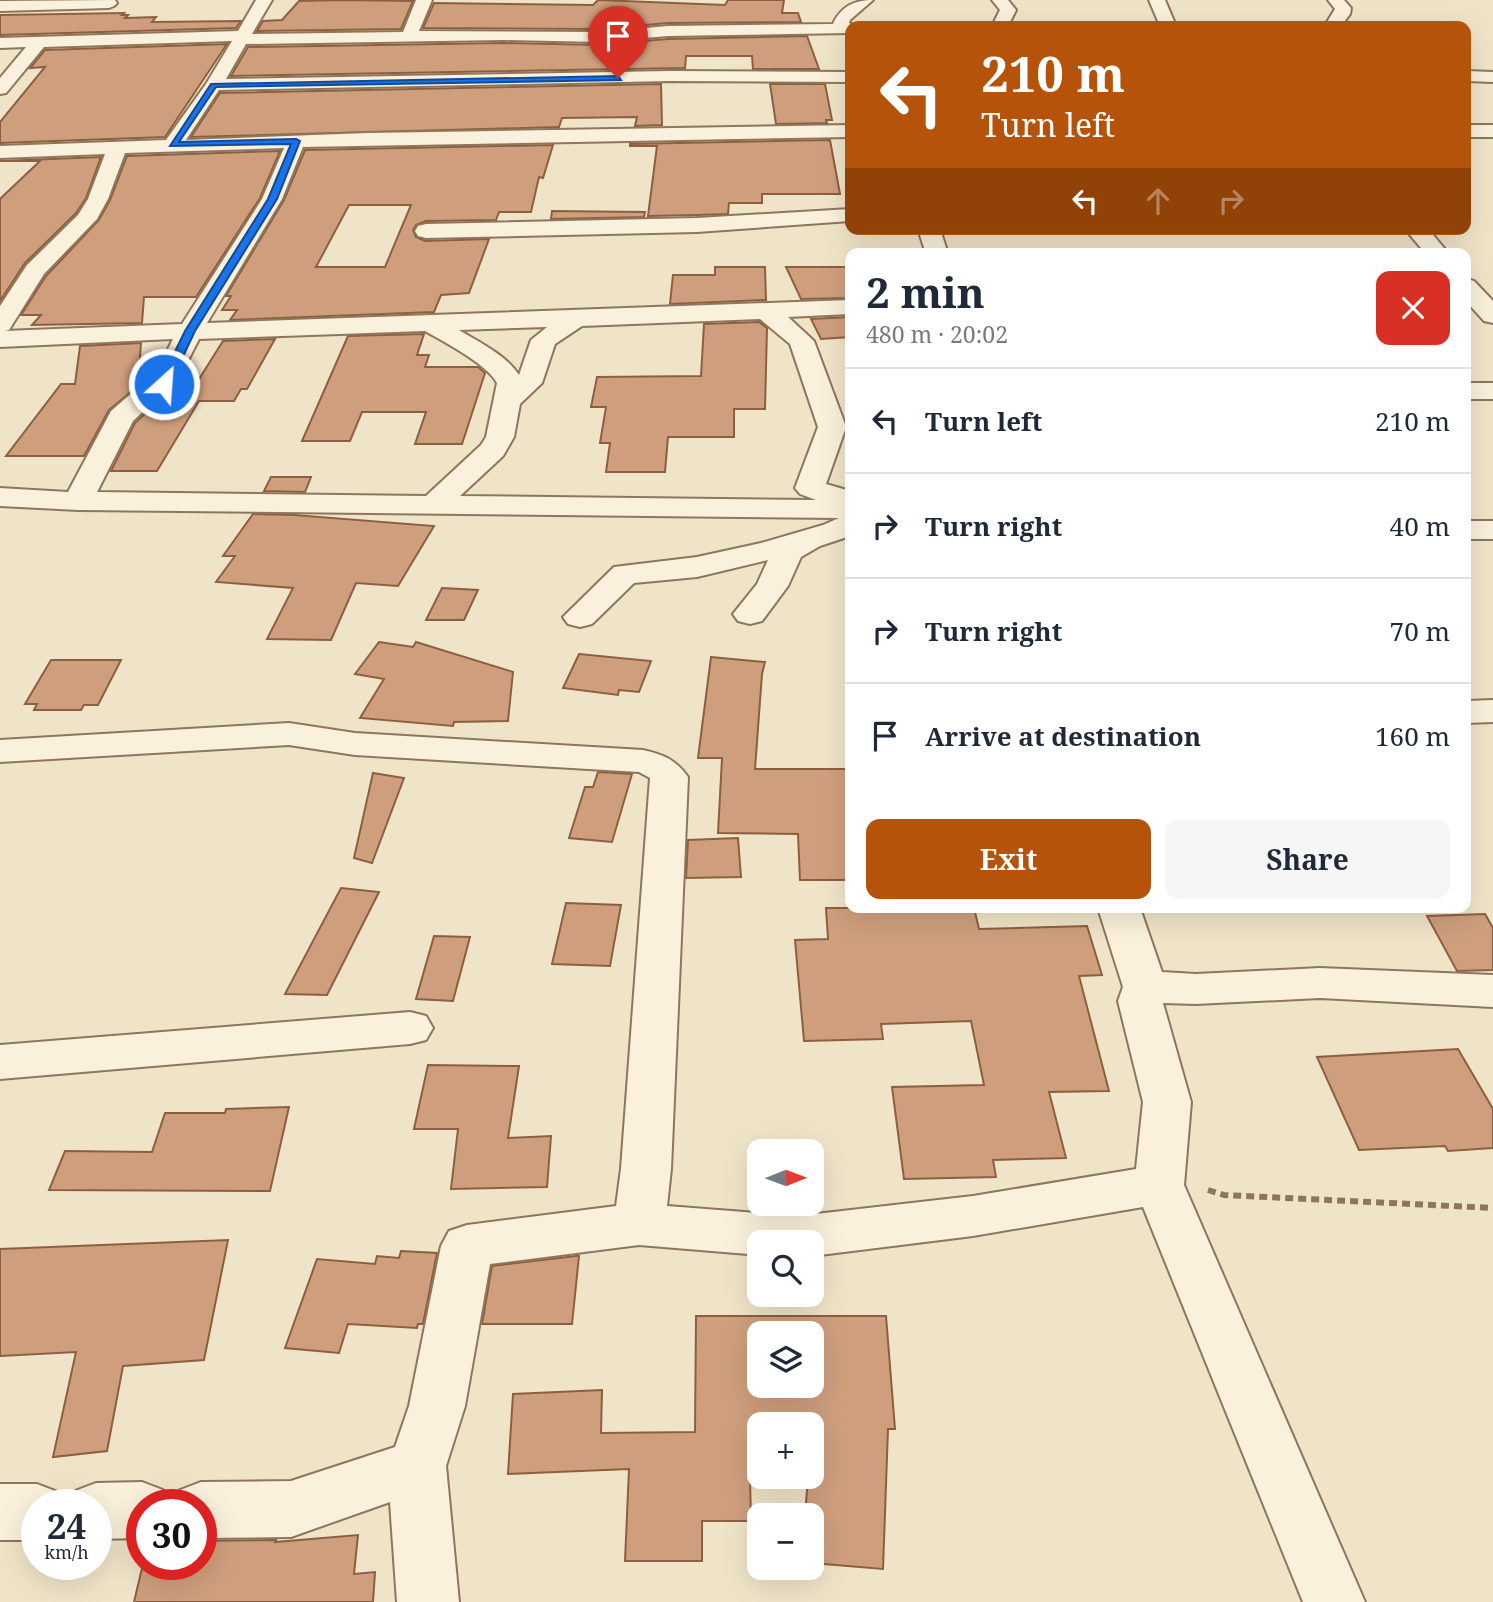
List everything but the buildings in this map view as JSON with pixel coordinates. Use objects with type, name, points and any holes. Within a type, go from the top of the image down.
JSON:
[{"type":"street","points":[[173,145],[214,85],[264,0]]},
{"type":"street","points":[[409,36],[424,0]]},
{"type":"street","points":[[0,43],[243,37],[598,37],[668,31],[845,28],[843,18],[865,0]]},
{"type":"street","points":[[1000,0],[1008,10],[1002,21]]},
{"type":"street","points":[[1157,0],[1166,21]]},
{"type":"street","points":[[1336,0],[1343,8],[1336,21]]},
{"type":"street","points":[[71,40],[95,22],[111,2]]},
{"type":"street","points":[[0,6],[111,2]]},
{"type":"street","points":[[668,31],[676,10]]},
{"type":"street","points":[[0,89],[39,42]]},
{"type":"street","points":[[214,85],[670,76],[845,77]]},
{"type":"street","points":[[1471,76],[1493,76]]},
{"type":"street","points":[[0,152],[296,141],[845,131]]},
{"type":"street","points":[[1471,131],[1493,131]]},
{"type":"street","points":[[78,501],[121,416],[143,397],[164,384],[190,331],[272,199],[296,141]]},
{"type":"street","points":[[0,326],[35,270],[86,219],[98,199],[118,147]]},
{"type":"street","points":[[426,231],[726,224],[845,215]]},
{"type":"street","points":[[1471,292],[1493,316]]},
{"type":"street","points":[[0,339],[845,307]]},
{"type":"street","points":[[764,310],[801,341],[832,427],[810,488],[845,499]]},
{"type":"street","points":[[509,399],[529,383],[544,340],[577,318]]},
{"type":"street","points":[[431,324],[479,353],[505,373],[510,383],[500,437],[493,450],[434,504]]},
{"type":"street","points":[[1471,391],[1493,391]]},
{"type":"street","points":[[0,497],[78,501],[845,509]]},
{"type":"street","points":[[580,617],[625,574],[698,567],[812,538],[845,526]]},
{"type":"street","points":[[1471,530],[1493,530]]},
{"type":"street","points":[[750,614],[772,586],[788,552],[812,538]]},
{"type":"street","points":[[1471,712],[1493,710]]},
{"type":"street","points":[[0,751],[289,734],[355,744],[643,761],[661,767],[669,777],[646,1169],[639,1224]]},
{"type":"street","points":[[1121,913],[1145,987],[1140,1001],[1167,1102],[1159,1185],[1334,1602]]},
{"type":"street","points":[[1145,987],[1196,989],[1320,983],[1493,991]]},
{"type":"street","points":[[0,1062],[410,1028]]},
{"type":"street","points":[[428,1602],[417,1466],[437,1406],[467,1246],[639,1224],[798,1237],[973,1216],[1159,1185]]},
{"type":"street","points":[[217,1510],[291,1509],[417,1466]]},
{"type":"street","points":[[0,1512],[21,1511]]},
{"type":"path","points":[[1159,1185],[1192,1184],[1224,1195],[1493,1208]]},
{"type":"route","points":[[164,384],[190,331],[272,199],[296,141],[173,145],[195,109],[214,85],[618,78]]}]
